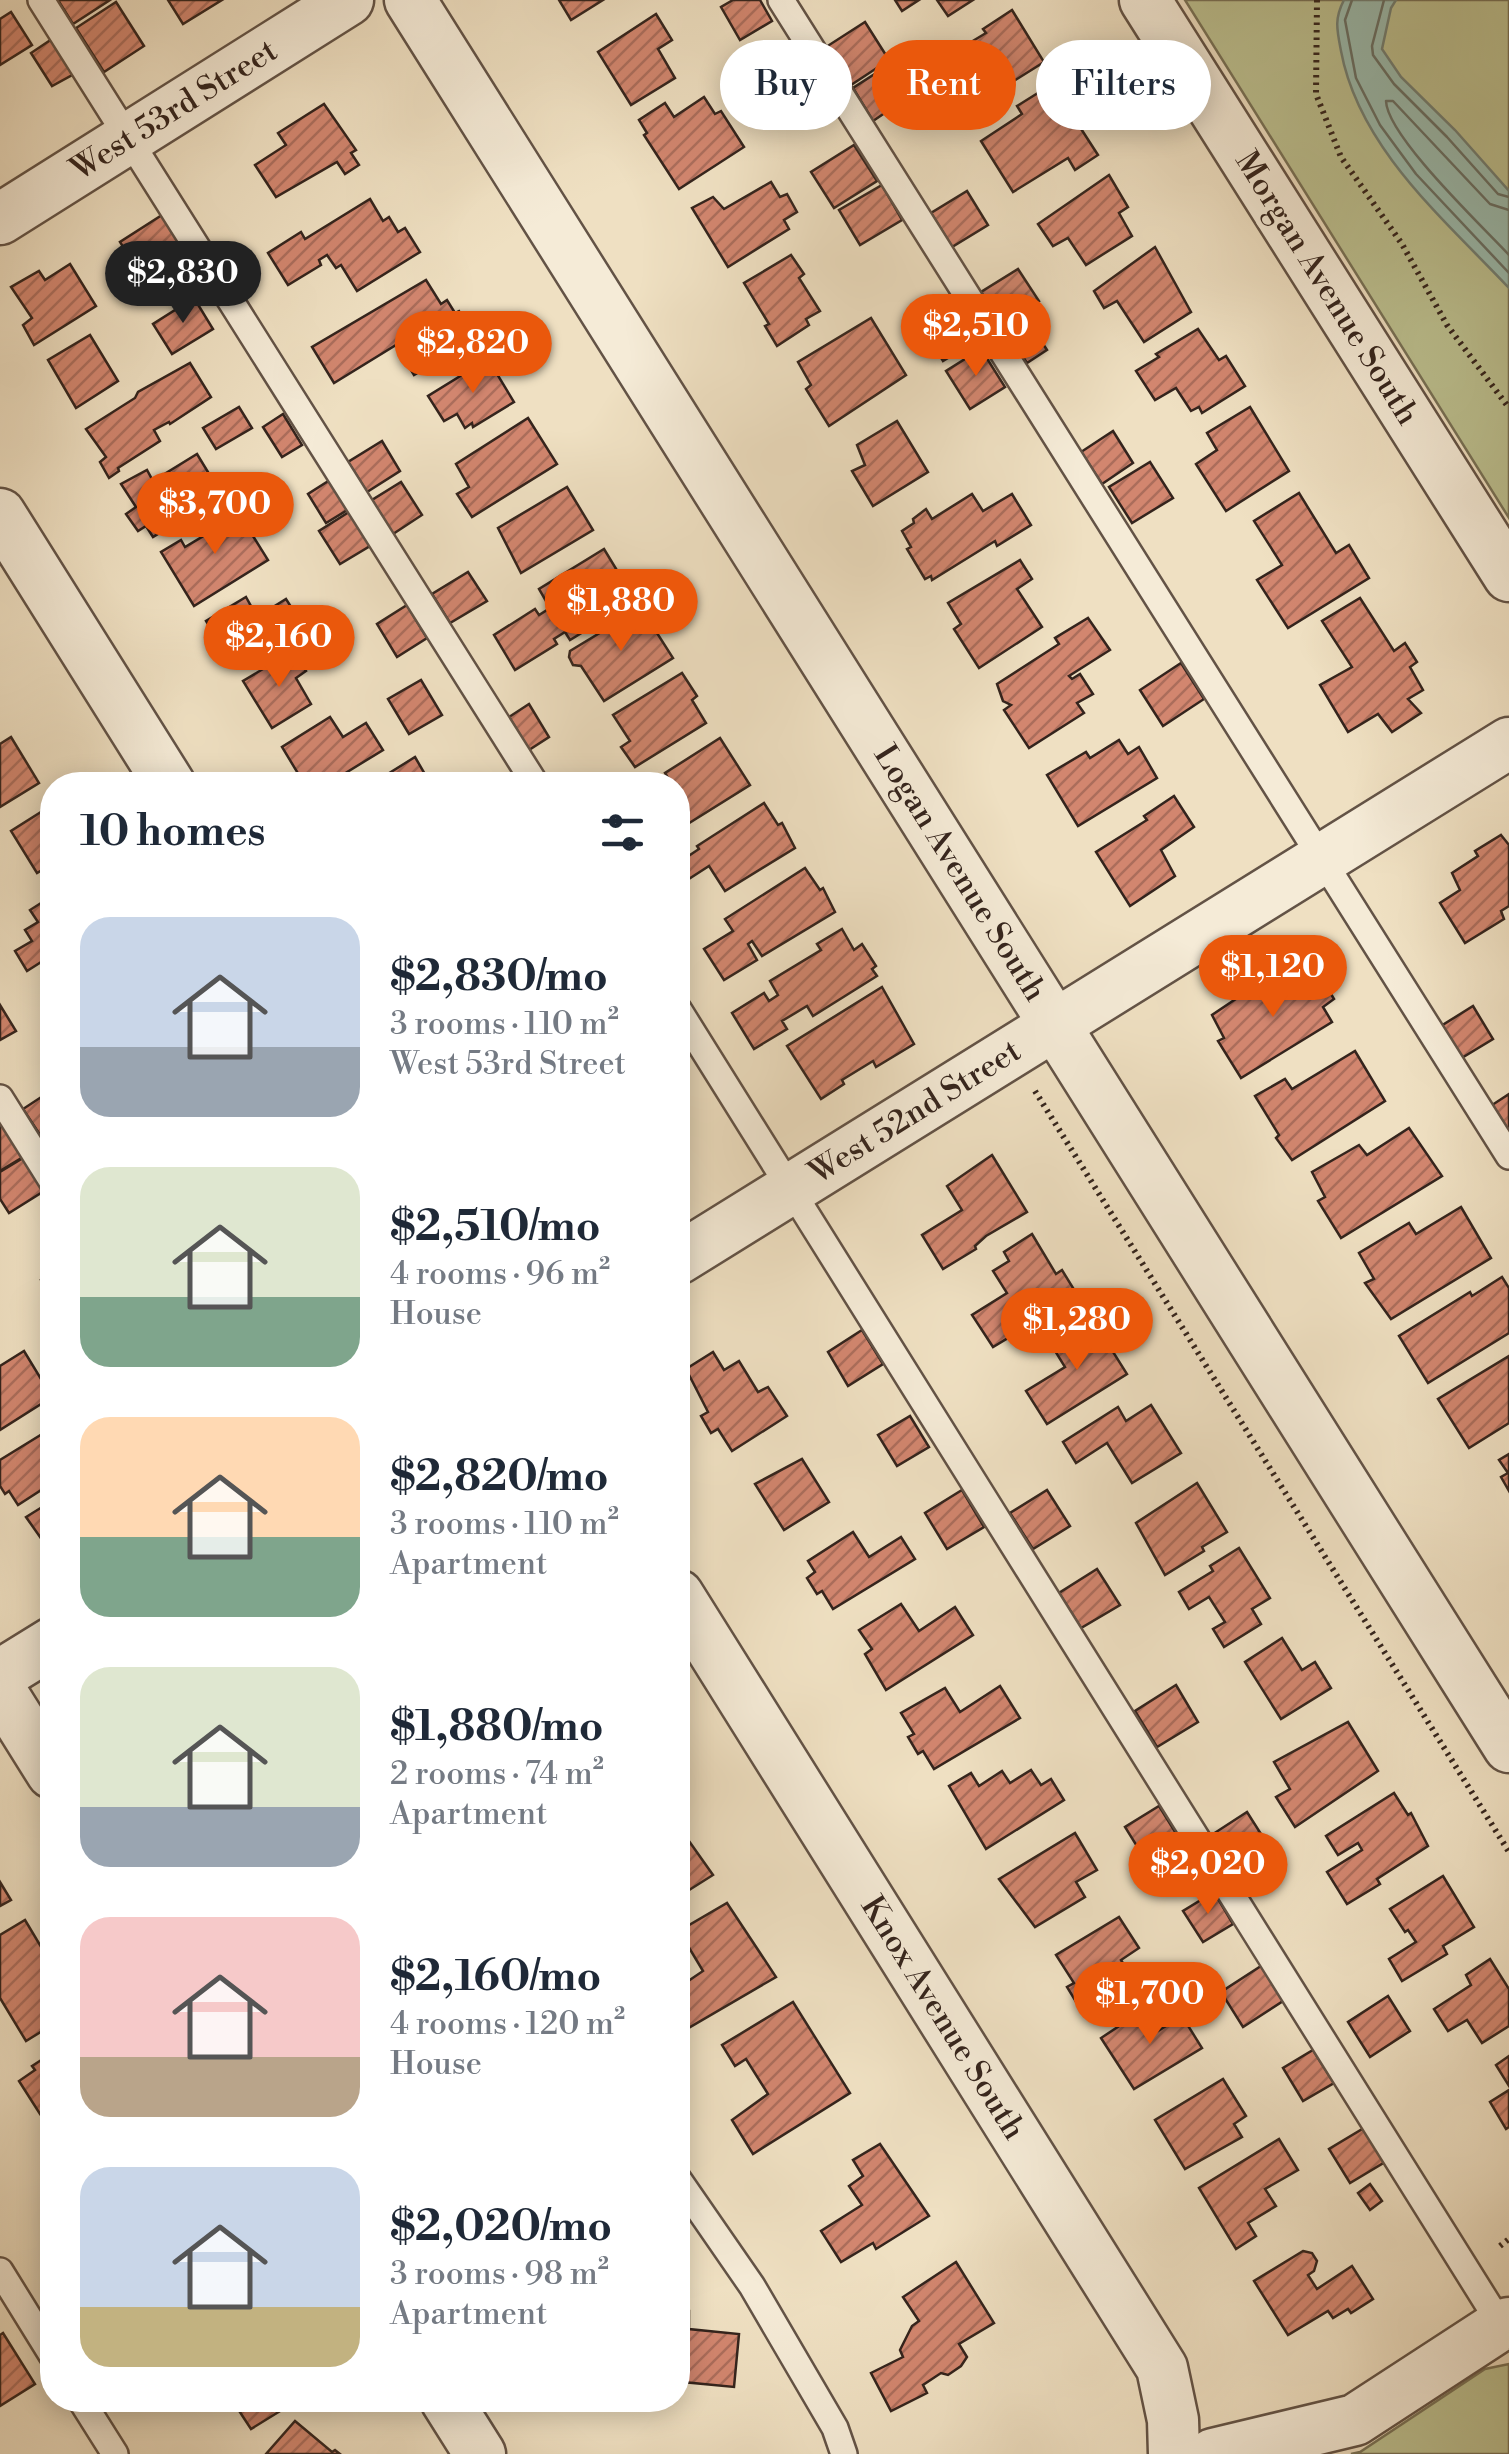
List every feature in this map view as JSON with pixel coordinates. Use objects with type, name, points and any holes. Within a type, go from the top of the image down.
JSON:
[{"type":"street","name":"West 53rd Street","points":[[0,219],[348,0]]},
{"type":"street","name":"Logan Avenue South","points":[[410,0],[1509,1747]]},
{"type":"street","name":"Morgan Avenue South","points":[[1145,0],[1509,576]]},
{"type":"street","points":[[0,514],[162,772]]},
{"type":"street","name":"West 52nd Street","points":[[690,1252],[1509,743]]},
{"type":"street","name":"Knox Avenue South","points":[[690,1613],[1162,2368],[1173,2420],[1174,2454]]},
{"type":"street","points":[[0,1675],[40,1650]]},
{"type":"street","points":[[0,1690],[40,1754]]},
{"type":"street","points":[[1213,2454],[1355,2420],[1505,2324]]},
{"type":"street","points":[[454,2412],[480,2454]]},
{"type":"lane","points":[[40,0],[528,772]]},
{"type":"lane","points":[[780,0],[1509,1156]]},
{"type":"lane","points":[[690,1028],[1505,2324]]},
{"type":"lane","points":[[0,1098],[40,1163]]},
{"type":"lane","points":[[690,2196],[752,2286],[834,2428],[844,2454]]},
{"type":"lane","points":[[0,2271],[40,2335]]},
{"type":"lane","points":[[89,2412],[115,2454]]},
{"type":"path","points":[[1317,0],[1316,94],[1341,158],[1402,244],[1447,324],[1509,408]]},
{"type":"path","points":[[1039,1075],[1035,1091],[1509,1852]]},
{"type":"path","points":[[1500,2246],[1509,2239]]},
{"type":"green space","points":[[1185,0],[1509,0],[1509,518],[1211,40]]},
{"type":"green space","points":[[1509,2364],[1509,2454],[1351,2454],[1360,2452],[1485,2369]]},
{"type":"water","points":[[1344,0],[1396,0],[1382,49],[1401,77],[1509,191],[1509,288],[1407,180],[1366,119],[1351,86],[1340,44],[1338,19]]},
{"type":"building","points":[[58,0],[110,0],[73,24]]},
{"type":"building","points":[[168,0],[222,0],[183,24]]},
{"type":"building","points":[[559,0],[603,0],[571,20]]},
{"type":"building","points":[[733,0],[760,0],[772,21],[740,40],[721,7]]},
{"type":"building","points":[[895,0],[919,0],[902,11]]},
{"type":"building","points":[[937,0],[973,0],[948,16]]},
{"type":"building","points":[[116,2],[144,46],[104,72],[76,28]]},
{"type":"building","points":[[1012,10],[1036,49],[1036,67],[1016,80],[1016,40],[974,40],[986,33],[983,29]]},
{"type":"building","points":[[11,12],[32,45],[0,65],[0,19]]},
{"type":"building","points":[[656,14],[672,40],[658,49],[675,78],[631,105],[598,52]]},
{"type":"building","points":[[865,22],[876,40],[872,40],[872,71],[852,84],[852,40],[837,40]]},
{"type":"building","points":[[52,39],[74,74],[52,86],[31,53]]},
{"type":"building","points":[[872,76],[872,119],[853,88]]},
{"type":"building","points":[[1036,94],[1036,130],[1082,130],[1098,155],[1075,170],[1068,158],[1013,192],[981,141],[998,130],[1016,130],[1016,118],[1022,114],[1017,106]]},
{"type":"building","points":[[704,97],[715,114],[720,112],[720,130],[733,130],[744,147],[679,189],[644,135],[647,133],[639,120],[665,103],[674,117]]},
{"type":"building","points":[[324,104],[356,150],[351,153],[359,165],[345,174],[337,162],[276,197],[255,165],[286,145],[278,133]]},
{"type":"building","points":[[854,145],[877,181],[834,208],[811,172]]},
{"type":"building","points":[[1109,175],[1128,207],[1119,213],[1132,236],[1086,265],[1068,238],[1053,246],[1038,224]]},
{"type":"building","points":[[771,182],[780,197],[787,194],[797,212],[784,220],[789,229],[728,267],[692,208],[713,197],[724,209]]},
{"type":"building","points":[[882,185],[902,220],[860,245],[839,210]]},
{"type":"building","points":[[967,191],[988,225],[952,247],[931,213]]},
{"type":"building","points":[[370,199],[383,221],[389,217],[398,232],[405,228],[420,252],[357,291],[341,265],[336,268],[327,255],[319,260],[321,265],[288,285],[268,253],[301,232],[305,239]]},
{"type":"building","points":[[162,215],[184,251],[142,277],[120,242]]},
{"type":"building","points":[[1155,247],[1191,312],[1144,342],[1117,301],[1104,308],[1094,291]]},
{"type":"building","points":[[791,255],[804,274],[799,278],[820,311],[806,319],[809,325],[777,346],[765,326],[769,324],[744,283]]},
{"type":"building","points":[[70,264],[96,306],[34,345],[23,325],[32,318],[11,287],[39,271],[45,280]]},
{"type":"building","points":[[1018,269],[1039,301],[1001,325],[981,292]]},
{"type":"building","points":[[426,280],[441,304],[447,300],[455,313],[459,311],[476,338],[414,375],[396,345],[334,383],[312,347]]},
{"type":"building","points":[[194,298],[213,329],[172,354],[153,324]]},
{"type":"building","points":[[958,308],[977,340],[943,361],[923,327]]},
{"type":"building","points":[[871,318],[906,375],[829,426],[806,389],[811,385],[798,362]]},
{"type":"building","points":[[1026,318],[1047,350],[1027,363],[1006,331]]},
{"type":"building","points":[[1198,329],[1219,360],[1226,356],[1245,386],[1202,413],[1199,407],[1191,411],[1176,388],[1155,400],[1136,371]]},
{"type":"building","points":[[90,335],[118,381],[76,408],[48,360]]},
{"type":"building","points":[[981,349],[1005,387],[970,409],[946,371]]},
{"type":"building","points":[[488,359],[514,402],[473,427],[472,423],[465,428],[457,414],[444,421],[428,396]]},
{"type":"building","points":[[190,363],[211,397],[154,430],[160,441],[109,478],[100,462],[106,457],[86,429],[135,398],[138,392]]},
{"type":"building","points":[[239,407],[252,428],[216,449],[203,428]]},
{"type":"building","points":[[1250,407],[1289,471],[1226,511],[1196,464],[1217,450],[1207,433]]},
{"type":"building","points":[[283,414],[302,445],[282,457],[263,427]]},
{"type":"building","points":[[528,418],[557,464],[472,517],[457,494],[469,487],[456,464]]},
{"type":"building","points":[[897,421],[928,472],[873,506],[852,471],[865,465],[857,445]]},
{"type":"building","points":[[1113,431],[1133,463],[1102,484],[1081,452]]},
{"type":"building","points":[[382,441],[400,471],[367,492],[348,462]]},
{"type":"building","points":[[197,454],[222,495],[153,537],[146,526],[138,531],[126,514],[136,507],[121,484],[147,470],[153,481]]},
{"type":"building","points":[[1150,462],[1173,498],[1132,523],[1109,487]]},
{"type":"building","points":[[330,480],[349,509],[326,523],[308,494]]},
{"type":"building","points":[[401,482],[422,515],[393,534],[372,500]]},
{"type":"building","points":[[567,487],[593,530],[521,573],[498,528]]},
{"type":"building","points":[[1299,493],[1336,553],[1349,545],[1369,578],[1288,628],[1257,580],[1282,565],[1254,521]]},
{"type":"building","points":[[972,494],[983,511],[1012,494],[1031,525],[997,546],[995,541],[932,580],[931,576],[925,579],[907,549],[911,547],[902,531],[926,509],[932,519]]},
{"type":"building","points":[[230,509],[237,520],[241,517],[268,560],[194,606],[161,552],[181,540],[185,547],[205,535],[200,528]]},
{"type":"building","points":[[349,512],[370,546],[340,564],[319,531]]},
{"type":"building","points":[[604,549],[635,600],[570,640],[565,632],[554,639],[557,644],[515,670],[494,635],[535,609],[539,615],[550,608],[539,589]]},
{"type":"building","points":[[1020,560],[1032,579],[1017,589],[1042,627],[979,668],[954,629],[961,624],[948,603]]},
{"type":"building","points":[[468,572],[487,601],[450,623],[432,594]]},
{"type":"building","points":[[246,597],[257,617],[286,599],[300,621],[232,664],[206,621]]},
{"type":"building","points":[[1360,598],[1394,651],[1405,643],[1417,662],[1410,667],[1423,690],[1408,699],[1421,713],[1392,732],[1378,714],[1348,732],[1320,685],[1352,667],[1322,621]]},
{"type":"building","points":[[407,605],[427,638],[397,657],[377,624]]},
{"type":"building","points":[[641,608],[673,658],[604,701],[581,666],[573,665],[570,651]]},
{"type":"building","points":[[1088,618],[1110,650],[1069,676],[1072,679],[1080,674],[1093,694],[1077,703],[1084,713],[1029,748],[1004,710],[1011,705],[1003,701],[997,684],[1059,644],[1055,638]]},
{"type":"building","points":[[293,651],[306,671],[296,678],[311,704],[272,728],[243,681]]},
{"type":"building","points":[[1181,663],[1204,699],[1163,726],[1140,690]]},
{"type":"building","points":[[682,673],[697,696],[692,700],[706,723],[635,767],[621,747],[630,741],[613,715]]},
{"type":"building","points":[[421,680],[442,715],[409,734],[388,699]]},
{"type":"building","points":[[529,704],[549,737],[529,750],[509,717]]},
{"type":"building","points":[[330,717],[343,737],[366,723],[383,750],[347,772],[297,772],[282,747]]},
{"type":"building","points":[[11,737],[39,783],[0,807],[0,744]]},
{"type":"building","points":[[720,738],[750,785],[690,822],[690,772],[667,772]]},
{"type":"building","points":[[1119,740],[1128,754],[1139,747],[1157,778],[1078,826],[1047,775],[1086,752],[1090,758]]},
{"type":"building","points":[[415,757],[424,772],[391,772]]},
{"type":"building","points":[[1174,796],[1194,827],[1161,850],[1175,876],[1130,906],[1096,852],[1147,820],[1144,816]]},
{"type":"building","points":[[764,803],[778,825],[782,823],[795,848],[725,891],[709,866],[690,878],[690,855],[699,849],[697,846]]},
{"type":"building","points":[[40,813],[40,871],[37,873],[11,831]]},
{"type":"building","points":[[1501,835],[1509,845],[1509,906],[1501,911],[1504,919],[1465,943],[1440,903],[1460,890],[1452,873],[1478,856],[1475,851]]},
{"type":"building","points":[[805,868],[820,890],[823,888],[835,912],[762,956],[752,941],[748,944],[757,960],[724,980],[704,949],[733,931],[725,919]]},
{"type":"building","points":[[40,904],[40,963],[27,971],[15,951],[32,941],[25,930],[38,922],[30,910]]},
{"type":"building","points":[[842,929],[854,950],[862,944],[876,966],[872,969],[877,976],[813,1016],[807,1006],[782,1021],[787,1029],[754,1049],[732,1013],[764,993],[769,1001],[778,995],[770,981],[821,950],[817,944]]},
{"type":"building","points":[[1313,964],[1334,999],[1323,1007],[1332,1022],[1241,1078],[1218,1041],[1224,1038],[1212,1015],[1258,984],[1264,995]]},
{"type":"building","points":[[882,987],[914,1044],[876,1067],[873,1061],[821,1099],[787,1046]]},
{"type":"building","points":[[0,1005],[16,1031],[0,1040]]},
{"type":"building","points":[[1473,1006],[1493,1039],[1460,1059],[1441,1026]]},
{"type":"building","points":[[1355,1051],[1385,1101],[1292,1160],[1255,1096],[1285,1079],[1292,1089]]},
{"type":"building","points":[[1509,1094],[1509,1138],[1489,1107]]},
{"type":"building","points":[[40,1098],[40,1135],[23,1109]]},
{"type":"building","points":[[0,1120],[23,1157],[0,1171]]},
{"type":"building","points":[[1409,1128],[1442,1176],[1341,1238],[1318,1201],[1325,1197],[1312,1172],[1359,1145],[1367,1155]]},
{"type":"building","points":[[992,1155],[1027,1212],[986,1236],[976,1249],[943,1269],[922,1235],[962,1210],[947,1186]]},
{"type":"building","points":[[23,1158],[40,1185],[40,1194],[9,1213],[0,1199],[0,1172]]},
{"type":"building","points":[[1461,1207],[1491,1258],[1391,1319],[1365,1283],[1374,1279],[1359,1253],[1409,1223],[1416,1234]]},
{"type":"building","points":[[1032,1234],[1056,1274],[1062,1270],[1078,1296],[993,1347],[972,1315],[1007,1293],[993,1271],[1009,1261],[1004,1252]]},
{"type":"building","points":[[1502,1277],[1509,1288],[1509,1333],[1428,1383],[1399,1336]]},
{"type":"building","points":[[1093,1320],[1127,1374],[1047,1424],[1026,1391],[1065,1367],[1052,1346]]},
{"type":"building","points":[[862,1330],[883,1364],[848,1386],[828,1352]]},
{"type":"building","points":[[24,1351],[40,1377],[40,1405],[0,1430],[0,1366]]},
{"type":"building","points":[[713,1352],[724,1370],[739,1361],[758,1392],[768,1387],[787,1416],[732,1451],[718,1429],[711,1433],[701,1416],[708,1412],[690,1377],[690,1366]]},
{"type":"building","points":[[1509,1356],[1509,1423],[1469,1448],[1438,1399]]},
{"type":"building","points":[[1151,1405],[1181,1453],[1132,1483],[1107,1443],[1076,1463],[1063,1442],[1118,1407],[1126,1421]]},
{"type":"building","points":[[910,1416],[929,1447],[897,1466],[878,1435]]},
{"type":"building","points":[[40,1435],[40,1491],[18,1505],[9,1491],[5,1494],[0,1486],[0,1460]]},
{"type":"building","points":[[1509,1454],[1509,1491],[1501,1477],[1508,1473],[1499,1460]]},
{"type":"building","points":[[802,1459],[829,1502],[784,1530],[755,1484]]},
{"type":"building","points":[[1197,1483],[1227,1532],[1165,1575],[1136,1523]]},
{"type":"building","points":[[962,1490],[984,1527],[947,1549],[925,1513]]},
{"type":"building","points":[[1047,1490],[1070,1526],[1033,1549],[1010,1513]]},
{"type":"building","points":[[40,1508],[40,1537],[26,1517]]},
{"type":"building","points":[[853,1532],[869,1557],[901,1537],[915,1559],[833,1609],[822,1591],[817,1594],[807,1578],[815,1572],[808,1561]]},
{"type":"building","points":[[1239,1548],[1270,1598],[1252,1609],[1261,1624],[1224,1647],[1213,1629],[1225,1622],[1209,1597],[1189,1609],[1179,1592],[1213,1571],[1210,1566]]},
{"type":"building","points":[[1097,1569],[1120,1605],[1081,1628],[1059,1593]]},
{"type":"building","points":[[901,1604],[919,1631],[955,1607],[973,1635],[886,1690],[865,1654],[872,1649],[859,1630]]},
{"type":"building","points":[[1282,1638],[1302,1670],[1315,1662],[1331,1688],[1281,1719],[1245,1662]]},
{"type":"building","points":[[1176,1685],[1198,1722],[1157,1747],[1135,1711]]},
{"type":"building","points":[[1000,1686],[1020,1718],[934,1769],[923,1751],[918,1754],[908,1737],[914,1734],[901,1713],[945,1688],[960,1712]]},
{"type":"building","points":[[1348,1722],[1378,1771],[1295,1827],[1276,1797],[1290,1789],[1274,1762]]},
{"type":"building","points":[[1031,1770],[1041,1785],[1051,1779],[1064,1800],[986,1849],[949,1786],[971,1773],[979,1786],[1002,1771],[1010,1783]]},
{"type":"building","points":[[1394,1793],[1408,1815],[1411,1813],[1428,1846],[1347,1904],[1327,1872],[1362,1850],[1358,1843],[1338,1855],[1326,1836]]},
{"type":"building","points":[[1159,1806],[1182,1843],[1148,1864],[1125,1827]]},
{"type":"building","points":[[1247,1812],[1268,1845],[1234,1866],[1213,1834]]},
{"type":"building","points":[[1075,1833],[1097,1870],[1076,1882],[1085,1897],[1035,1927],[999,1879]]},
{"type":"building","points":[[690,1842],[713,1875],[690,1889]]},
{"type":"building","points":[[1443,1876],[1474,1927],[1443,1946],[1447,1954],[1402,1981],[1389,1959],[1416,1942],[1390,1909]]},
{"type":"building","points":[[0,1882],[11,1900],[0,1906]]},
{"type":"building","points":[[1214,1892],[1233,1924],[1203,1942],[1183,1911]]},
{"type":"building","points":[[727,1903],[776,1977],[690,2027],[690,1980],[703,1971],[690,1949],[690,1925]]},
{"type":"building","points":[[1119,1917],[1139,1948],[1121,1960],[1132,1978],[1081,2010],[1067,1987],[1074,1983],[1056,1955]]},
{"type":"building","points":[[25,1920],[40,1945],[40,2032],[26,2041],[0,1998],[0,1935]]},
{"type":"building","points":[[1490,1959],[1509,1989],[1509,2026],[1482,2043],[1467,2020],[1448,2031],[1434,2009],[1471,1985],[1466,1975]]},
{"type":"building","points":[[1261,1966],[1283,2001],[1243,2027],[1221,1992]]},
{"type":"building","points":[[1388,1996],[1410,2031],[1370,2057],[1348,2022]]},
{"type":"building","points":[[793,2002],[850,2093],[753,2154],[732,2120],[768,2094],[746,2059],[735,2066],[722,2045]]},
{"type":"building","points":[[1145,2009],[1158,2031],[1182,2016],[1202,2048],[1134,2089],[1101,2038]]},
{"type":"building","points":[[1313,2050],[1334,2083],[1303,2101],[1283,2068]]},
{"type":"building","points":[[1509,2056],[1509,2086],[1496,2065]]},
{"type":"building","points":[[40,2061],[40,2114],[19,2081],[35,2070],[32,2066]]},
{"type":"building","points":[[1223,2079],[1246,2116],[1234,2124],[1242,2137],[1185,2169],[1155,2120]]},
{"type":"building","points":[[1509,2090],[1509,2127],[1506,2129],[1490,2102]]},
{"type":"building","points":[[1364,2128],[1385,2162],[1350,2183],[1329,2149]]},
{"type":"building","points":[[1279,2139],[1298,2170],[1265,2189],[1276,2206],[1248,2223],[1256,2236],[1236,2249],[1199,2188]]},
{"type":"building","points":[[880,2144],[929,2216],[876,2249],[873,2243],[841,2262],[821,2231],[862,2205],[849,2186],[863,2176],[853,2160]]},
{"type":"building","points":[[1370,2184],[1382,2201],[1370,2210],[1358,2193]]},
{"type":"building","points":[[1303,2251],[1312,2253],[1317,2261],[1308,2275],[1317,2289],[1352,2266],[1373,2299],[1351,2313],[1348,2309],[1333,2318],[1328,2311],[1288,2335],[1254,2281]]},
{"type":"building","points":[[956,2262],[994,2323],[959,2344],[967,2357],[961,2366],[948,2375],[941,2373],[923,2385],[927,2393],[891,2411],[871,2373],[903,2357],[900,2350],[912,2326],[919,2321],[903,2297]]},
{"type":"building","points":[[690,2329],[739,2334],[734,2387],[690,2383]]},
{"type":"building","points":[[3,2333],[35,2384],[0,2406],[0,2335]]},
{"type":"building","points":[[240,2412],[279,2412],[251,2429]]},
{"type":"building","points":[[295,2421],[332,2452],[340,2454],[266,2454]]}]
